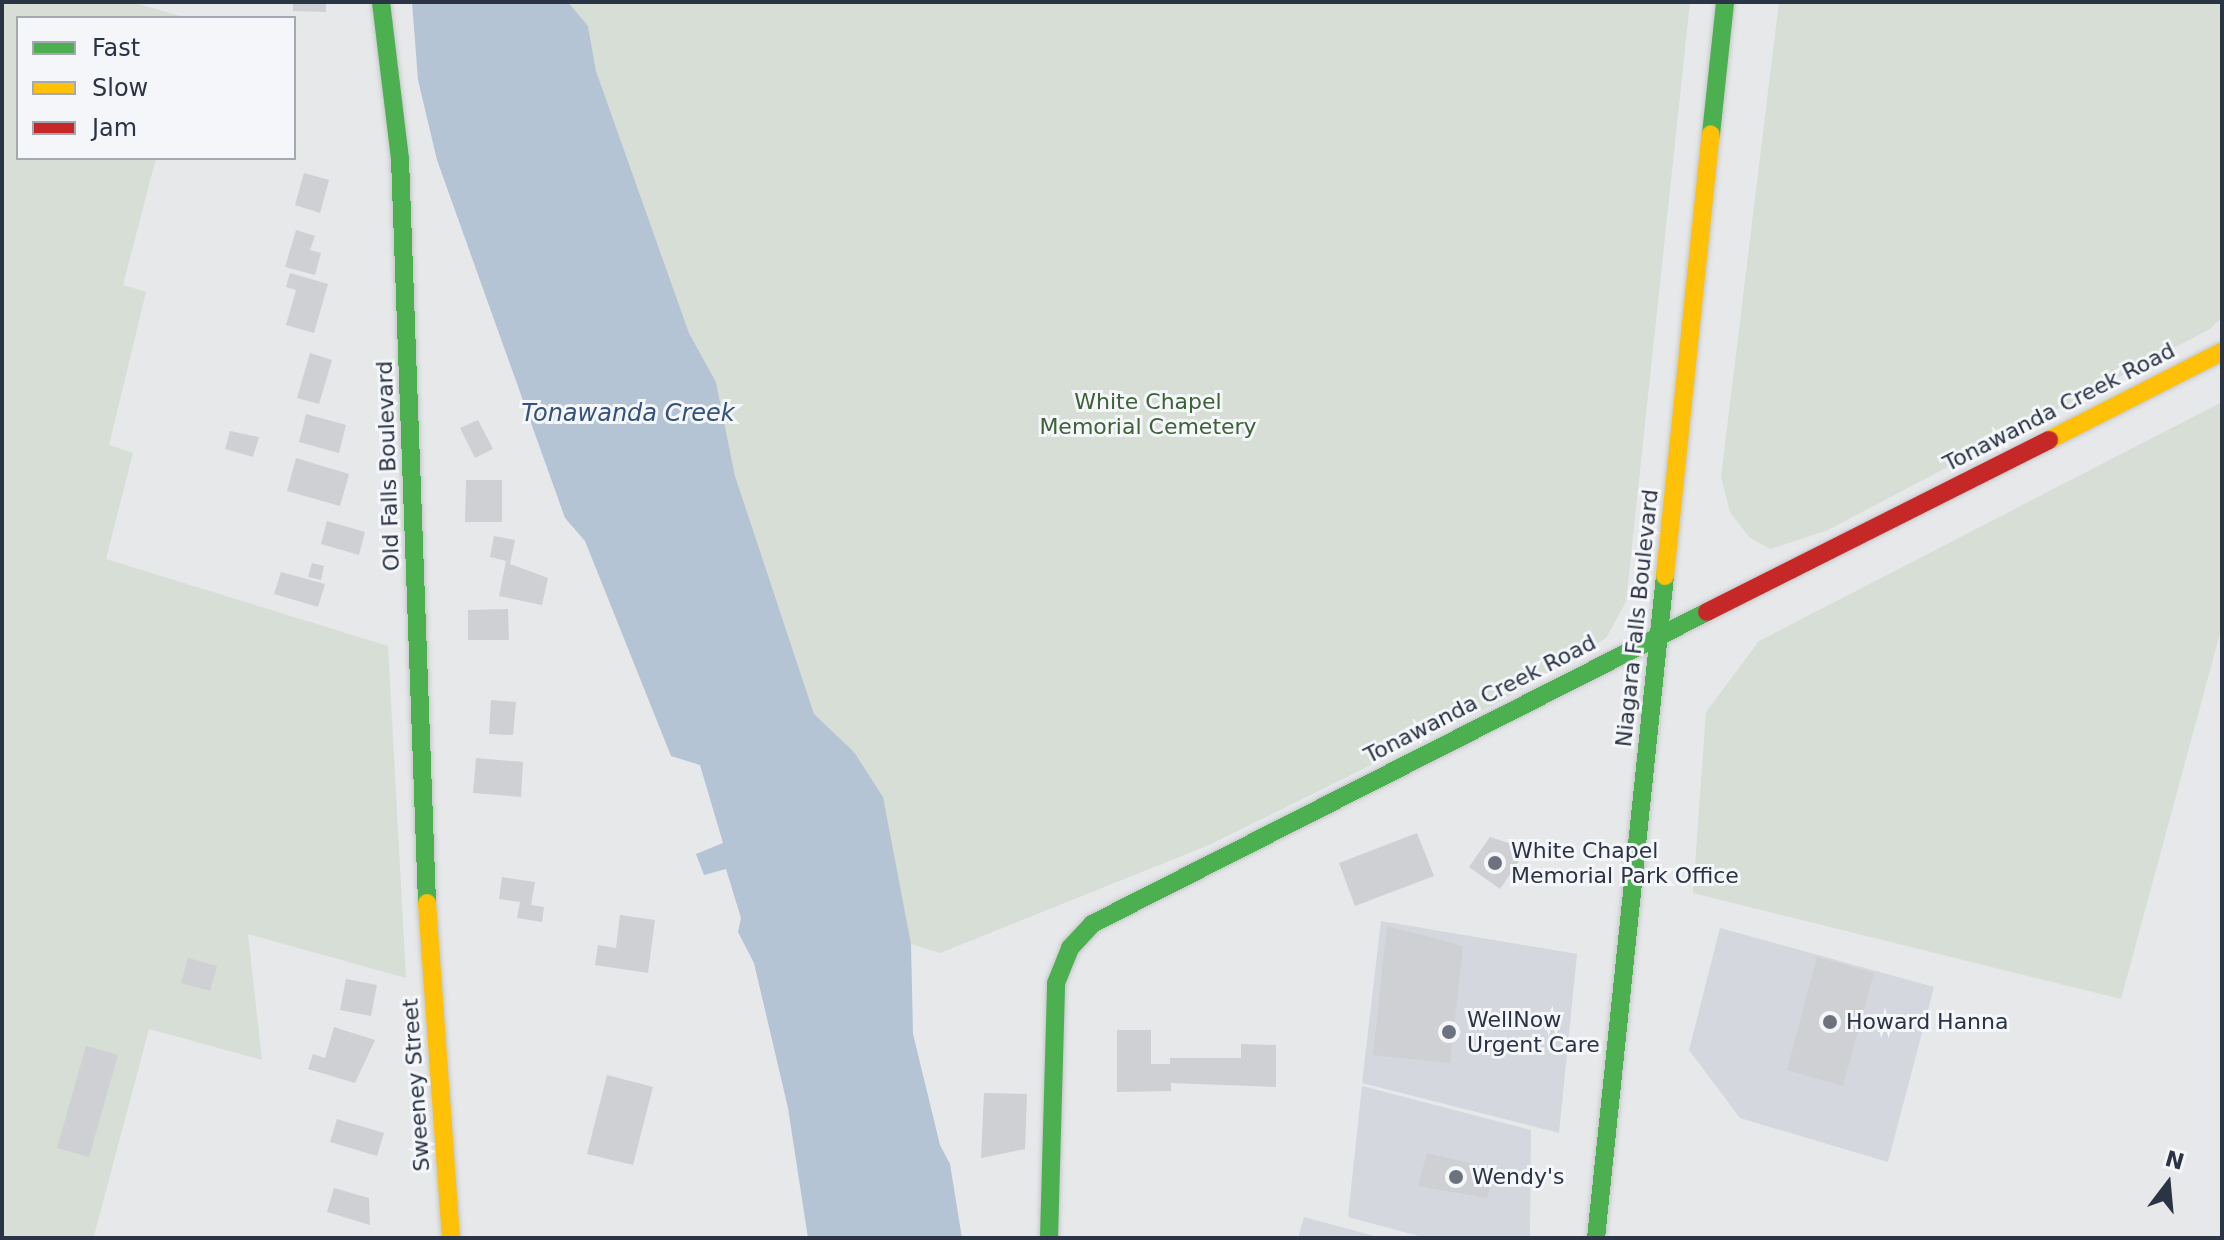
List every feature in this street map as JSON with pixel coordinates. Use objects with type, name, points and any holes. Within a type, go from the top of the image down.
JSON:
[{"type":"street","name":"Old Falls Boulevard","points":[[381,2],[400,159],[428,929]]},
{"type":"street","name":"Niagara Falls Boulevard","points":[[1596,1238],[1725,2]]},
{"type":"street","name":"Tonawanda Creek Road","points":[[1049,1238],[1055,995],[1070,948],[1105,915],[2222,352]]},
{"type":"street","name":"Sweeney Street","points":[[428,929],[451,1238]]},
{"type":"shaded area","points":[[1381,921],[1577,954],[1559,1133],[1362,1083]]},
{"type":"shaded area","points":[[1720,928],[1934,987],[1888,1162],[1740,1118],[1689,1050]]},
{"type":"shaded area","points":[[1362,1086],[1531,1130],[1530,1238],[1426,1238],[1348,1217]]},
{"type":"shaded area","points":[[1304,1217],[1382,1238],[1298,1238]]},
{"type":"green space","points":[[2,2],[132,2],[180,16],[16,16],[16,160],[155,160],[123,285],[146,292],[109,445],[133,453],[106,559],[388,646],[406,978],[248,934],[262,1060],[149,1029],[94,1236],[99,1238],[2,1238]]},
{"type":"green space","name":"White Chapel Memorial Cemetery","points":[[568,2],[1690,2],[1626,602],[1606,638],[1499,702],[1209,845],[940,953],[911,944],[854,752],[814,715],[735,476],[716,382],[689,333],[596,71],[588,26]]},
{"type":"green space","points":[[1779,2],[2222,2],[2222,317],[2210,329],[1828,530],[1770,549],[1749,537],[1730,512],[1721,477]]},
{"type":"green space","points":[[2222,402],[2222,626],[2121,999],[1693,893],[1706,712],[1759,641]]},
{"type":"water","name":"Tonawanda Creek","points":[[412,2],[568,2],[588,26],[596,71],[689,333],[716,382],[735,476],[814,714],[854,752],[883,797],[911,944],[913,1034],[940,1145],[950,1164],[962,1238],[808,1238],[788,1108],[754,963],[738,932],[741,918],[726,869],[704,875],[696,854],[723,843],[700,765],[671,756],[585,541],[565,518],[437,160],[418,80]]},
{"type":"building","points":[[293,2],[326,2],[326,12],[293,11]]},
{"type":"building","points":[[304,173],[329,180],[320,213],[295,205]]},
{"type":"building","points":[[296,230],[315,236],[310,250],[321,253],[315,275],[285,267]]},
{"type":"building","points":[[290,273],[328,284],[314,333],[286,325],[296,290],[286,287]]},
{"type":"building","points":[[310,353],[332,360],[319,404],[297,398]]},
{"type":"building","points":[[306,414],[346,425],[339,453],[299,442]]},
{"type":"building","points":[[478,420],[493,449],[475,458],[460,428]]},
{"type":"building","points":[[230,431],[259,437],[253,457],[225,449]]},
{"type":"building","points":[[296,458],[349,474],[340,506],[287,491]]},
{"type":"building","points":[[466,480],[502,480],[502,522],[465,522]]},
{"type":"building","points":[[327,521],[365,532],[359,555],[321,544]]},
{"type":"building","points":[[494,536],[515,540],[510,564],[548,578],[542,605],[499,596],[506,561],[490,557]]},
{"type":"building","points":[[312,563],[324,566],[321,580],[308,577]]},
{"type":"building","points":[[281,572],[325,584],[318,607],[274,594]]},
{"type":"building","points":[[508,609],[509,640],[468,640],[468,610]]},
{"type":"building","points":[[491,700],[516,702],[513,735],[489,734]]},
{"type":"building","points":[[476,758],[523,762],[521,797],[473,793]]},
{"type":"building","points":[[1417,833],[1434,876],[1355,906],[1339,863]]},
{"type":"building","name":"White Chapel Memorial Park Office","points":[[1490,837],[1514,845],[1510,850],[1521,858],[1500,889],[1469,867]]},
{"type":"building","points":[[502,877],[535,882],[531,905],[544,907],[542,922],[517,918],[520,902],[499,899]]},
{"type":"building","points":[[620,915],[655,920],[648,973],[595,965],[598,945],[616,948]]},
{"type":"building","points":[[1387,926],[1463,946],[1450,1063],[1373,1055]]},
{"type":"building","name":"Howard Hanna","points":[[1817,957],[1874,973],[1843,1086],[1787,1070]]},
{"type":"building","points":[[188,958],[217,966],[210,991],[181,983]]},
{"type":"building","points":[[346,979],[377,985],[371,1016],[340,1010]]},
{"type":"building","points":[[334,1027],[375,1040],[355,1083],[308,1069],[313,1054],[325,1058]]},
{"type":"building","points":[[1117,1030],[1151,1030],[1151,1064],[1170,1064],[1170,1058],[1241,1058],[1241,1044],[1276,1045],[1276,1087],[1171,1083],[1171,1091],[1117,1092]]},
{"type":"building","points":[[86,1046],[118,1055],[89,1157],[57,1148]]},
{"type":"building","points":[[607,1075],[653,1087],[633,1165],[587,1154]]},
{"type":"building","points":[[984,1093],[1027,1094],[1025,1149],[981,1158]]},
{"type":"building","points":[[337,1119],[384,1133],[377,1156],[330,1142]]},
{"type":"building","name":"Wendy's","points":[[1427,1153],[1495,1169],[1487,1198],[1418,1186]]},
{"type":"building","points":[[334,1188],[369,1198],[370,1225],[327,1212]]},
{"type":"traffic: fast","points":[[381,2],[400,159],[427,903]]},
{"type":"traffic: fast","points":[[1711,134],[1725,2]]},
{"type":"traffic: fast","points":[[1596,1238],[1665,576]]},
{"type":"traffic: fast","points":[[1049,1238],[1056,983],[1070,948],[1092,924],[1707,612]]},
{"type":"traffic: slow","points":[[1665,576],[1711,134]]},
{"type":"traffic: slow","points":[[2049,440],[2222,352]]},
{"type":"traffic: slow","points":[[427,903],[451,1238]]},
{"type":"traffic: jam","points":[[1707,612],[2049,440]]},
{"type":"place","name":"White Chapel Memorial Park Office","points":[[1495,863]]},
{"type":"place","name":"Howard Hanna","points":[[1830,1022]]},
{"type":"place","name":"WellNow Urgent Care","points":[[1449,1032]]},
{"type":"place","name":"Wendy's","points":[[1456,1177]]}]
